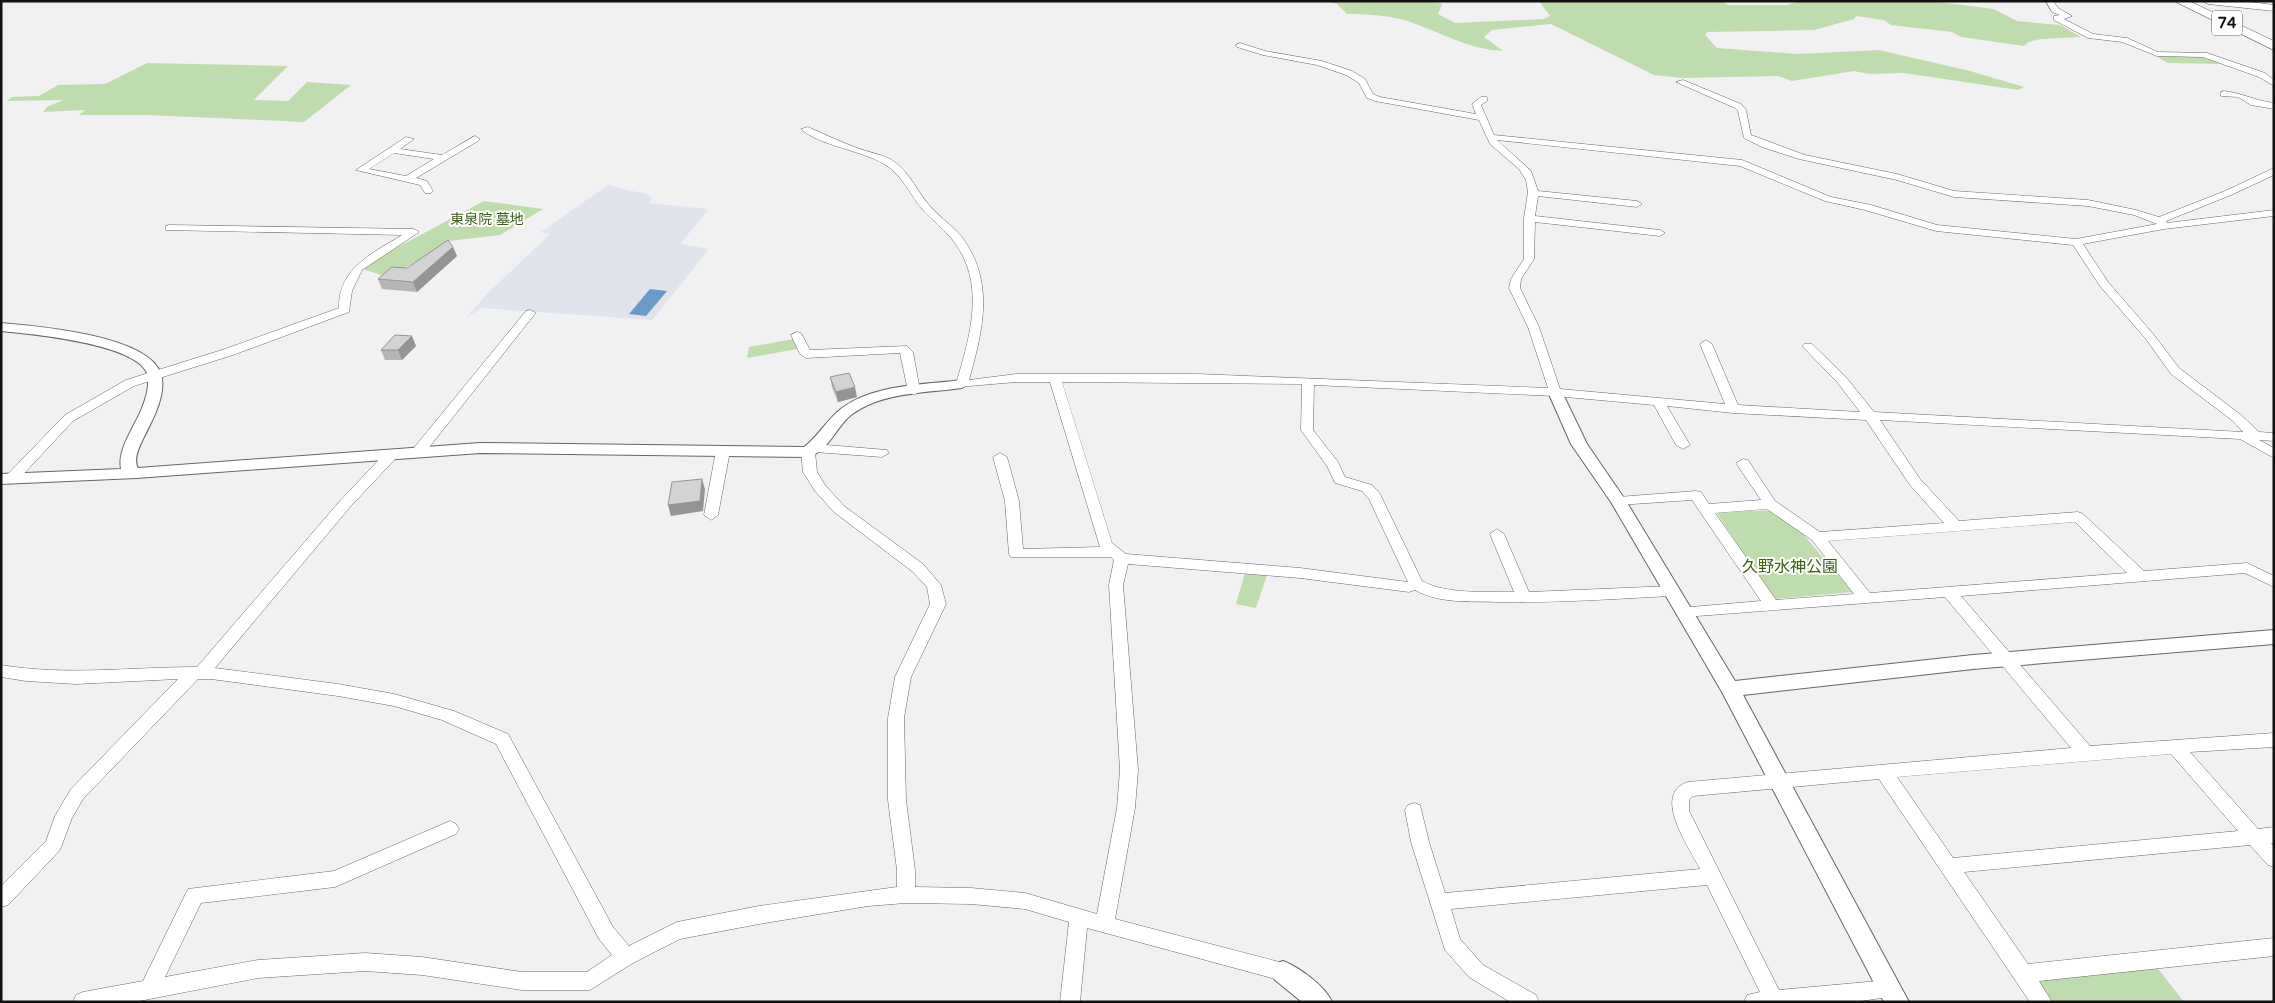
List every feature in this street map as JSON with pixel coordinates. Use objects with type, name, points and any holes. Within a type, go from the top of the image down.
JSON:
[{"type":"main road","name":"74","points":[[2179,1],[2274,46]]},
{"type":"main road","name":"74","points":[[2208,1],[2274,8]]},
{"type":"street","points":[[2048,1],[2055,10],[2068,16],[2057,18],[2091,36],[2124,40],[2157,54],[2204,55],[2262,75],[2274,84]]},
{"type":"street","points":[[1240,45],[1263,53],[1319,63],[1349,73],[1362,82],[1370,96],[1378,99],[1482,118]]},
{"type":"street","points":[[1680,82],[1738,106],[1742,110],[1747,136],[1768,148],[1799,158],[1899,177],[1938,192],[2128,209],[2162,223],[2274,171]]},
{"type":"street","points":[[2224,94],[2240,95],[2254,104],[2274,106]]},
{"type":"street","points":[[1484,99],[1476,104],[1491,137],[1491,142],[1523,167],[1531,179],[1533,193],[1529,218],[1528,262],[1514,281],[1515,291],[1532,324],[1555,392],[1579,444],[1618,501],[1730,689],[1893,995],[1754,1002]]},
{"type":"street","points":[[805,129],[854,150],[884,159],[895,167],[928,210],[943,222],[968,255],[980,290],[981,302],[976,334],[962,384]]},
{"type":"street","points":[[1491,137],[1602,149],[1692,156],[1742,163],[1828,199],[1867,207],[1936,228],[2076,242],[2162,223],[2274,213]]},
{"type":"street","points":[[408,179],[475,139]]},
{"type":"street","points":[[409,140],[361,170],[424,183],[428,190]]},
{"type":"street","points":[[392,150],[444,158]]},
{"type":"street","points":[[1533,193],[1637,204]]},
{"type":"street","points":[[1529,218],[1592,220],[1660,233]]},
{"type":"street","points":[[7,478],[69,418],[130,382],[230,352],[345,310],[344,296],[357,269],[363,263],[414,232],[170,228]]},
{"type":"street","points":[[2076,242],[2085,252],[2104,284],[2150,337],[2175,371],[2237,418],[2250,436],[2274,454]]},
{"type":"street","points":[[418,452],[530,313]]},
{"type":"street","points":[[1,327],[81,335],[114,346],[144,362],[154,374],[154,394],[128,461],[130,470],[136,473]]},
{"type":"street","points":[[797,335],[806,354],[904,349],[907,352],[914,391]]},
{"type":"street","points":[[1706,344],[1733,409]]},
{"type":"street","points":[[1808,346],[1841,379],[1869,415],[1914,482],[1956,527]]},
{"type":"street","points":[[906,895],[906,870],[897,800],[896,718],[904,677],[938,604],[934,585],[918,568],[839,509],[820,488],[810,472],[811,450],[822,441],[837,419],[849,409],[866,400],[914,391],[1016,378],[1197,378],[1555,392],[1733,409],[2274,437]]},
{"type":"street","points":[[1055,378],[1106,545],[1118,555]]},
{"type":"street","points":[[1308,381],[1307,430],[1333,465],[1340,480],[1367,488],[1375,497],[1416,584],[1431,592],[1459,596],[1524,597],[1671,591]]},
{"type":"street","points":[[1658,401],[1682,445]]},
{"type":"street","points":[[7,478],[136,473],[418,452],[534,447],[723,452],[811,450],[882,453]]},
{"type":"street","points":[[710,515],[723,452]]},
{"type":"street","points":[[1,899],[54,845],[64,816],[77,794],[198,673],[346,504],[393,454]]},
{"type":"street","points":[[1000,457],[1012,502],[1016,554],[1118,555],[1300,573],[1409,587],[1416,584]]},
{"type":"street","points":[[1743,463],[1770,504],[1800,523],[1817,537],[1865,597]]},
{"type":"street","points":[[1618,501],[1696,495],[1770,604]]},
{"type":"street","points":[[1705,509],[1770,504]]},
{"type":"street","points":[[1817,537],[2078,518],[2140,576]]},
{"type":"street","points":[[1497,534],[1524,597]]},
{"type":"street","points":[[1105,923],[1126,808],[1128,770],[1116,586],[1118,555]]},
{"type":"street","points":[[1684,612],[2247,568],[2274,582]]},
{"type":"street","points":[[1949,592],[2086,753]]},
{"type":"street","points":[[1730,689],[2006,660],[2274,637]]},
{"type":"street","points":[[1,671],[14,674],[66,677],[198,673],[354,692],[417,704],[470,722],[502,739],[606,933],[626,957]]},
{"type":"street","points":[[1774,1000],[1680,811],[1680,798],[1688,789],[1885,773],[2086,753],[2274,740]]},
{"type":"street","points":[[2175,747],[2274,859]]},
{"type":"street","points":[[1885,773],[2042,1002]]},
{"type":"street","points":[[1414,810],[1420,842],[1452,944],[1476,971],[1529,1002]]},
{"type":"street","points":[[150,988],[195,895],[335,879],[450,829]]},
{"type":"street","points":[[1948,866],[2274,835]]},
{"type":"street","points":[[1440,902],[1712,876]]},
{"type":"street","points":[[83,1002],[258,969],[365,962],[422,966],[522,981],[590,981],[626,957],[677,931],[859,899],[906,895],[971,896],[1026,901],[1134,933],[1283,972],[1320,1002]]},
{"type":"street","points":[[1070,1002],[1079,916]]},
{"type":"street","points":[[2022,974],[2274,947]]},
{"type":"shaded area","points":[[608,185],[649,195],[652,198],[649,203],[709,209],[680,244],[709,249],[652,320],[481,308],[466,318],[488,293],[550,234],[541,232]]},
{"type":"green space","points":[[1325,1],[1434,1],[1442,4],[1438,14],[1455,23],[1544,19],[1550,16],[1539,1],[1722,1],[1728,5],[1787,5],[1800,1],[1931,1],[1994,9],[2017,21],[2060,25],[2081,37],[2041,39],[2028,42],[2024,46],[1961,37],[1952,32],[1891,25],[1884,20],[1856,16],[1854,19],[1814,30],[1707,32],[1705,35],[1717,48],[1798,54],[1879,50],[1970,71],[2024,87],[2018,90],[1904,73],[1869,74],[1854,71],[1792,81],[1778,76],[1683,78],[1654,75],[1551,24],[1492,30],[1484,37],[1503,51],[1490,50],[1465,43],[1404,20],[1375,15],[1347,14],[1337,4]]},
{"type":"green space","points":[[2156,56],[2201,57],[2222,64],[2168,63]]},
{"type":"green space","points":[[147,63],[288,66],[254,100],[288,101],[307,82],[351,85],[304,122],[146,115],[79,115],[85,110],[43,112],[47,107],[63,100],[7,101],[12,97],[39,96],[58,85],[105,84]]},
{"type":"green space","name":"東泉院 墓地","points":[[484,201],[543,209],[500,235],[449,241],[424,259],[384,276],[363,269],[368,263]]},
{"type":"green space","points":[[793,339],[797,349],[747,358],[749,347]]},
{"type":"green space","name":"久野水神公園","points":[[1782,510],[1853,592],[1774,599],[1716,512]]},
{"type":"green space","points":[[1245,573],[1267,575],[1256,608],[1236,604]]},
{"type":"green space","points":[[2155,965],[2184,1002],[2047,1002],[2031,979]]},
{"type":"water","points":[[650,289],[667,291],[646,316],[629,314]]},
{"type":"building","points":[[448,240],[453,247],[413,282],[378,279],[392,267],[407,268]]},
{"type":"building","points":[[395,335],[412,336],[398,350],[381,350]]},
{"type":"building","points":[[849,373],[855,387],[836,392],[830,377]]},
{"type":"building","points":[[702,479],[700,501],[668,505],[672,482]]}]
